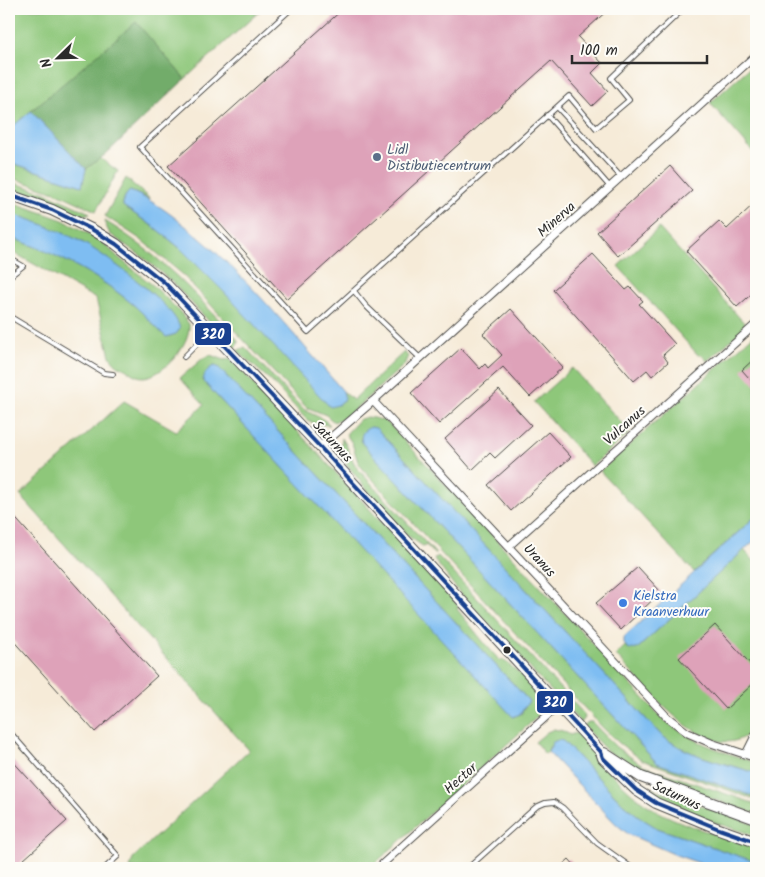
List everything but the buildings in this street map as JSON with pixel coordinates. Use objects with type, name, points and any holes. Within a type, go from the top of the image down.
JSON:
[{"type":"main road","name":"Saturnus","points":[[9,195],[52,210],[93,230],[116,244],[165,283],[320,446],[601,752],[641,777],[756,819]]},
{"type":"main road","name":"Saturnus","points":[[601,752],[603,758],[636,790],[656,803],[756,842]]},
{"type":"street","name":"Minerva","points":[[373,401],[756,55]]},
{"type":"street","name":"Vulcanus","points":[[509,546],[756,324]]},
{"type":"street","name":"Uranus","points":[[373,401],[667,716],[688,733],[756,758]]},
{"type":"street","points":[[320,446],[373,401]]},
{"type":"street","name":"Hector","points":[[378,868],[558,706]]},
{"type":"street","points":[[746,754],[756,734]]},
{"type":"lane","points":[[291,9],[140,147],[308,332],[569,96],[596,128],[629,100],[611,78],[683,9]]},
{"type":"lane","points":[[557,106],[621,177]]},
{"type":"lane","points":[[547,115],[610,187]]},
{"type":"lane","points":[[9,258],[23,266],[9,277]]},
{"type":"lane","points":[[354,291],[366,306],[420,358]]},
{"type":"lane","points":[[9,316],[104,373],[113,374]]},
{"type":"lane","points":[[184,357],[210,330]]},
{"type":"lane","points":[[9,732],[118,856],[105,868]]},
{"type":"lane","points":[[468,868],[536,807],[554,802],[563,808],[597,843],[632,868]]},
{"type":"green space","points":[[9,9],[262,9],[185,79],[136,23],[9,128]]},
{"type":"green space","points":[[136,22],[185,79],[106,154],[86,169],[31,111]]},
{"type":"green space","points":[[756,62],[756,155],[710,103]]},
{"type":"green space","points":[[100,158],[118,171],[96,211],[55,192],[9,177],[9,162],[82,186],[86,169]]},
{"type":"green space","points":[[126,178],[150,199],[130,191],[123,202],[123,206],[180,248],[223,291],[344,399],[343,391],[353,400],[404,352],[408,356],[404,365],[347,416],[334,422],[326,415],[306,407],[181,273],[140,239],[105,216]]},
{"type":"green space","points":[[9,181],[46,193],[90,213],[84,215],[73,214],[9,190]]},
{"type":"green space","points":[[9,201],[63,220],[100,240],[155,287],[180,312],[189,324],[188,332],[181,350],[167,366],[151,376],[143,377],[116,364],[110,356],[96,299],[9,250],[9,237],[43,250],[92,275],[122,295],[166,337],[176,334],[180,329],[166,307],[111,261],[82,242],[9,213]]},
{"type":"green space","points":[[105,221],[160,261],[207,307],[238,340],[238,344],[234,348],[172,282],[144,258],[110,234]]},
{"type":"green space","points":[[659,228],[747,326],[707,361],[701,354],[699,356],[618,266]]},
{"type":"green space","points":[[756,333],[756,516],[694,572],[600,471]]},
{"type":"green space","points":[[245,347],[301,407],[330,425],[315,424],[306,419],[270,380],[237,351]]},
{"type":"green space","points":[[210,355],[225,360],[230,358],[459,606],[457,609],[500,661],[502,659],[525,677],[538,693],[541,701],[541,709],[536,718],[370,868],[130,868],[133,858],[249,750],[20,495],[124,401],[176,431],[204,405],[180,378],[202,359]],"holes":[[[214,366],[218,367],[529,701],[521,714],[513,716],[203,381]]]},
{"type":"green space","points":[[572,368],[630,432],[592,466],[534,402]]},
{"type":"green space","points":[[368,417],[383,420],[389,424],[661,717],[695,740],[756,763],[756,773],[693,753],[670,742],[660,734],[376,428],[371,427],[361,437],[362,443],[657,763],[756,797],[756,800],[642,760],[603,728],[363,469],[346,434],[360,419]]},
{"type":"green space","points":[[342,438],[357,468],[435,555],[426,545],[424,547],[407,535],[376,501],[344,461],[340,449]]},
{"type":"green space","points":[[744,550],[756,563],[756,727],[746,736],[737,740],[718,741],[702,735],[685,725],[653,696],[616,655],[625,646],[637,649]]},
{"type":"green space","points":[[438,556],[584,714],[585,718],[581,723],[459,592],[434,559]]},
{"type":"green space","points":[[588,722],[592,722],[616,747],[644,766],[756,804],[756,814],[644,775],[607,751],[583,726]]},
{"type":"green space","points":[[554,729],[570,735],[576,733],[622,784],[652,808],[695,828],[756,847],[756,862],[657,828],[641,818],[623,804],[563,741],[549,747],[548,752],[545,754],[535,742]]},
{"type":"green space","points":[[628,776],[656,790],[756,825],[756,836],[707,820],[647,794]]},
{"type":"water","points":[[31,111],[86,169],[82,186],[9,162],[9,128]]},
{"type":"water","points":[[130,191],[154,203],[174,217],[230,265],[269,306],[343,391],[345,399],[338,405],[330,407],[223,291],[180,248],[123,206],[123,202]]},
{"type":"water","points":[[9,213],[63,233],[104,256],[153,294],[176,319],[180,329],[176,334],[166,337],[122,295],[92,275],[43,250],[9,237]]},
{"type":"water","points":[[214,366],[218,367],[529,701],[520,714],[513,717],[203,381],[206,372]]},
{"type":"water","points":[[371,427],[376,428],[660,734],[670,742],[693,753],[756,773],[756,797],[657,763],[362,443],[361,437],[363,433]]},
{"type":"water","points":[[756,516],[756,539],[637,649],[630,649],[625,646],[624,637]]},
{"type":"water","points":[[563,741],[623,804],[641,818],[657,828],[756,862],[756,868],[714,868],[676,855],[628,834],[615,823],[548,752],[553,742]]},
{"type":"transit line","name":"320","points":[[9,195],[52,210],[93,230],[116,244],[165,283],[320,447],[601,752],[603,758],[636,790],[656,803],[756,842]]},
{"type":"place","name":"Lidl Distibutiecentrum","points":[[377,157]]},
{"type":"place","name":"Kielstra Kraanverhuur","points":[[623,603]]}]
